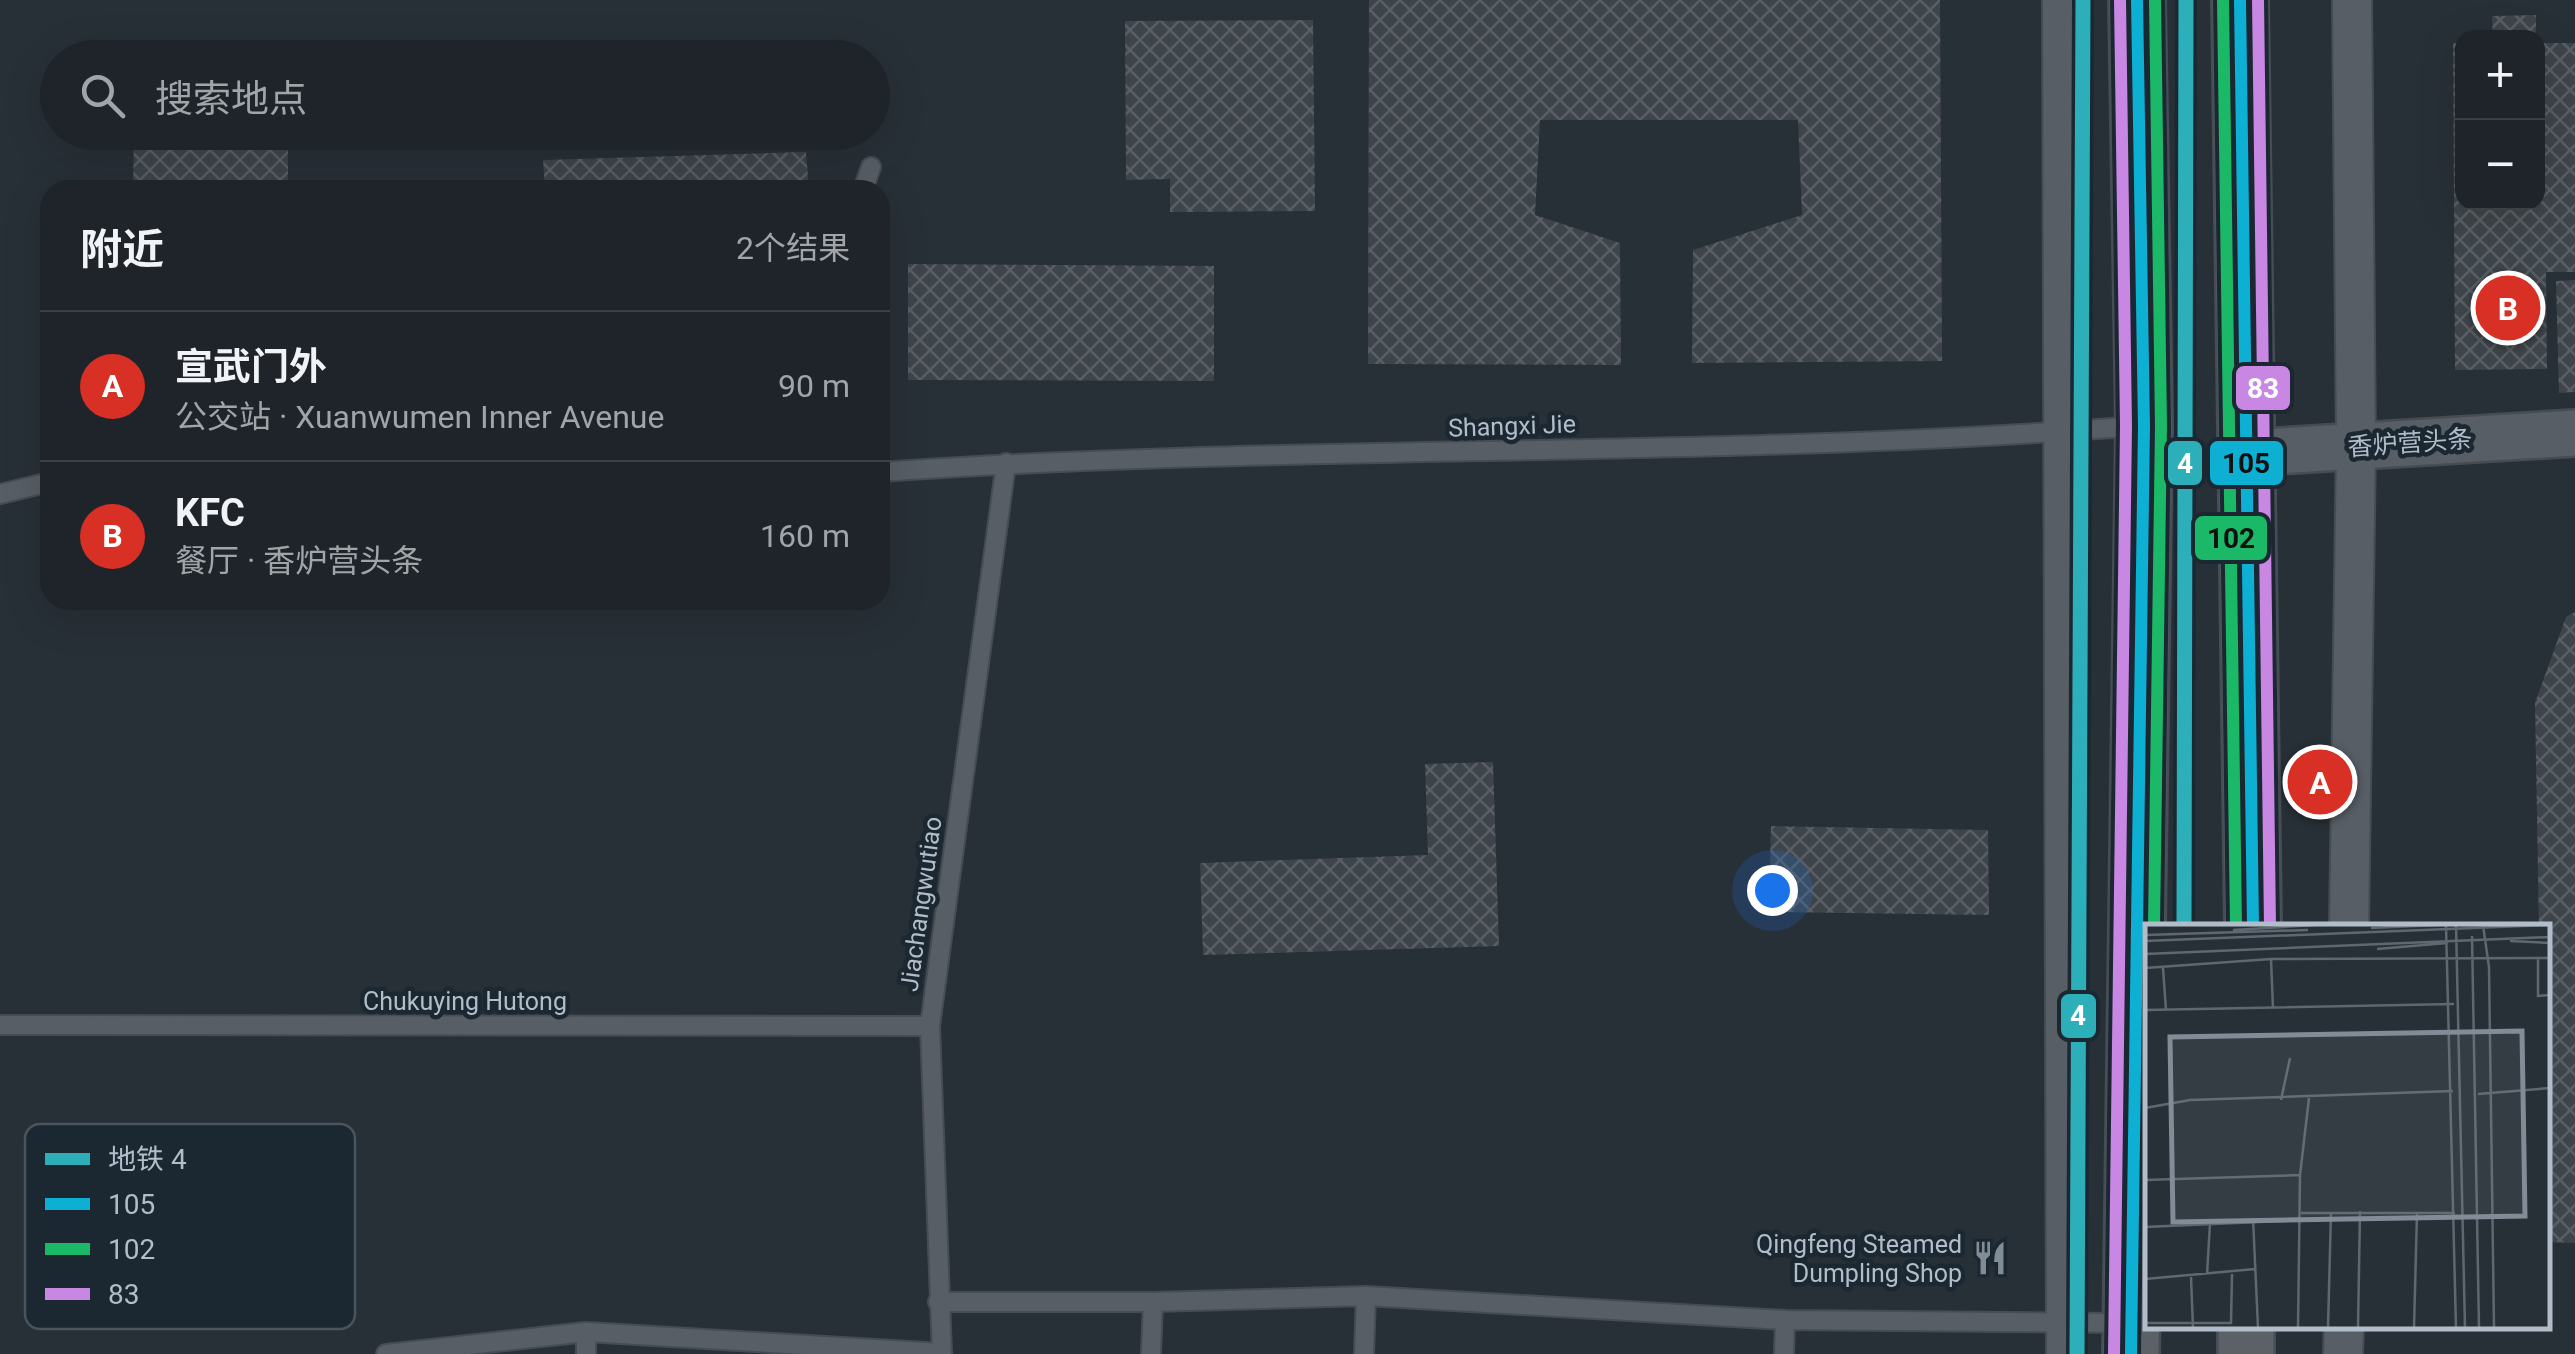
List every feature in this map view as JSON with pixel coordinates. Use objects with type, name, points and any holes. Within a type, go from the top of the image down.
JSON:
[{"type":"main road","points":[[2131,1338],[2144,426],[2137,0]]},
{"type":"main road","points":[[2240,0],[2254,924]]},
{"type":"street","points":[[2062,0],[2066,1338]]},
{"type":"street","points":[[2349,924],[2356,446],[2352,0]]},
{"type":"street","name":"香炉营头条","points":[[2246,453],[2575,433]]},
{"type":"street","points":[[2343,1354],[2344,1329]]},
{"type":"lane","points":[[867,180],[872,167]]},
{"type":"lane","name":"Shangxi Jie","points":[[890,471],[1006,463],[1544,451],[2144,426]]},
{"type":"lane","name":"Jiachangwutiao","points":[[942,1354],[930,1026],[1006,463]]},
{"type":"lane","points":[[0,494],[40,484]]},
{"type":"lane","name":"Chukuying Hutong","points":[[0,1025],[930,1026]]},
{"type":"lane","points":[[938,1302],[1153,1302],[1366,1296],[2066,1338],[2131,1338]]},
{"type":"lane","points":[[1364,1354],[1366,1296]]},
{"type":"lane","points":[[1152,1354],[1153,1302]]},
{"type":"lane","points":[[1784,1354],[1785,1320]]},
{"type":"lane","points":[[586,1332],[586,1354]]},
{"type":"lane","points":[[386,1354],[586,1332],[942,1354]]},
{"type":"building","points":[[1369,0],[1940,0],[1942,361],[1692,363],[1693,250],[1802,215],[1798,120],[1540,120],[1535,215],[1620,243],[1621,365],[1368,364]]},
{"type":"building","points":[[2536,15],[2536,30],[2493,30],[2492,16]]},
{"type":"building","points":[[1313,20],[1315,211],[1170,212],[1170,179],[1126,180],[1125,21]]},
{"type":"building","points":[[2453,43],[2455,210],[2545,210],[2545,43],[2575,43],[2575,272],[2546,272],[2547,369],[2455,370]]},
{"type":"building","points":[[134,150],[288,150],[288,180],[133,180]]},
{"type":"building","points":[[806,152],[808,180],[544,180],[543,160]]},
{"type":"building","points":[[908,264],[1214,266],[1214,381],[908,380]]},
{"type":"building","points":[[2575,280],[2575,392],[2559,393],[2556,281]]},
{"type":"building","points":[[2575,612],[2575,1243],[2550,1242],[2550,924],[2539,924],[2535,703],[2566,617]]},
{"type":"building","points":[[1493,762],[1499,946],[1203,955],[1200,863],[1428,855],[1425,764]]},
{"type":"building","points":[[1771,826],[1988,830],[1989,915],[1769,912]]},
{"type":"metro line","name":"4","points":[[2077,1354],[2083,0]]},
{"type":"metro line","name":"4","points":[[2184,924],[2186,0]]},
{"type":"transit line","name":"83","points":[[2114,1354],[2126,426],[2120,0]]},
{"type":"transit line","name":"105","points":[[2131,1354],[2144,426],[2137,0]]},
{"type":"transit line","name":"102","points":[[2154,924],[2161,426],[2155,0]]},
{"type":"transit line","name":"102","points":[[2223,0],[2236,924]]},
{"type":"transit line","name":"105","points":[[2240,0],[2253,924]]},
{"type":"transit line","name":"83","points":[[2258,0],[2270,924]]},
{"type":"place","name":"KFC","points":[[2508,308]]},
{"type":"place","name":"宣武门外","points":[[2320,782]]},
{"type":"place","name":"Qingfeng Steamed Dumpling Shop","points":[[1990,1258]]}]
